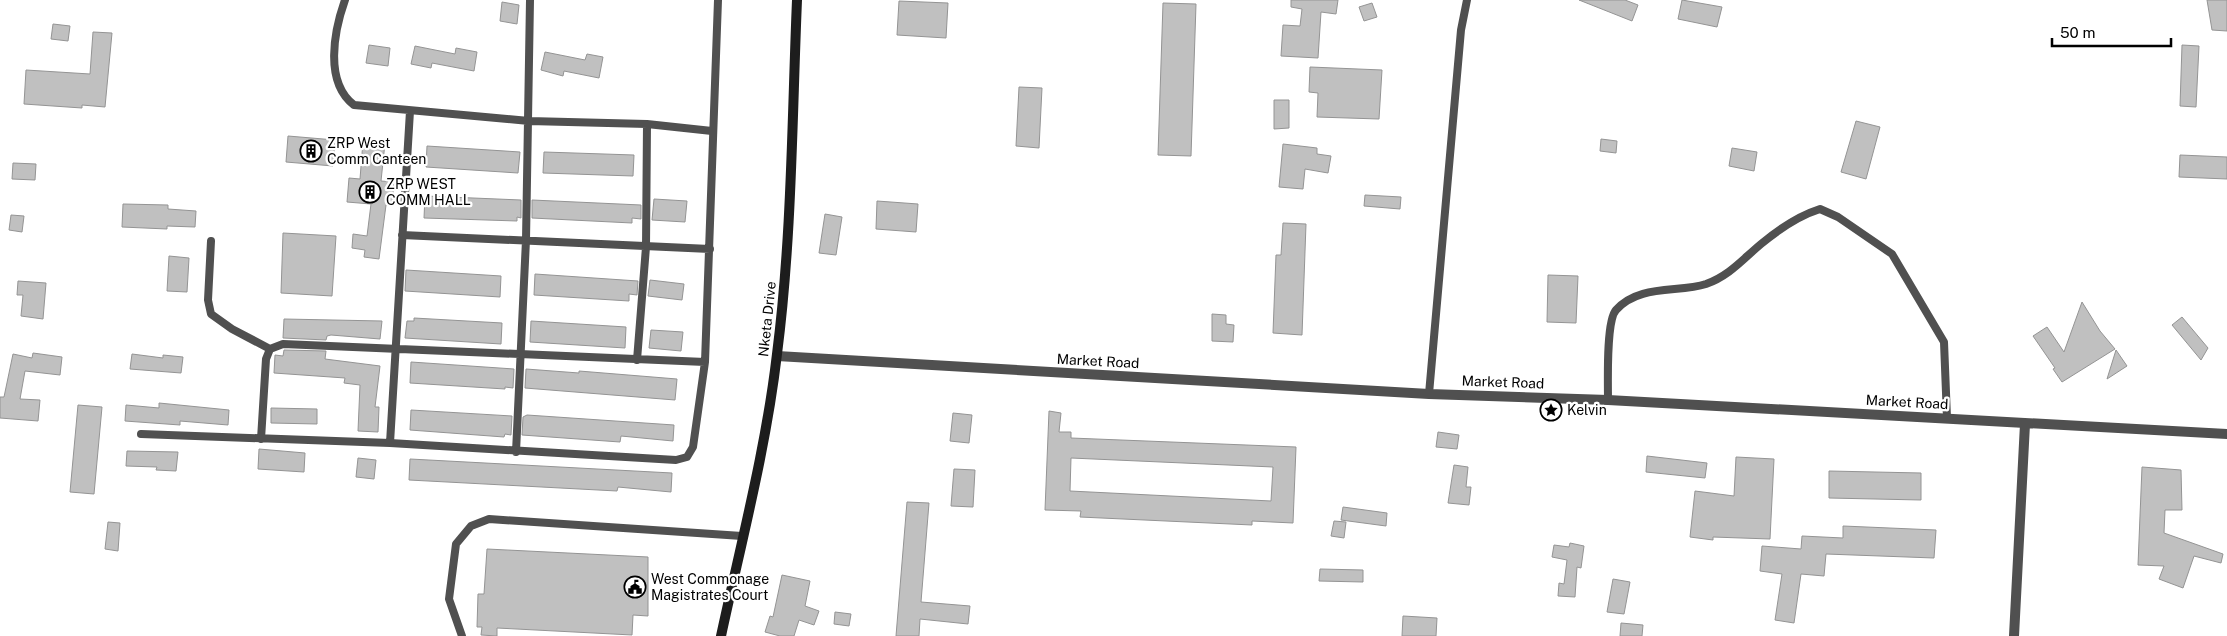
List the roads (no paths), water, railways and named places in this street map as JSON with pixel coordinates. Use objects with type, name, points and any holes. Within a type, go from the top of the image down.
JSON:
[{"type":"street","name":"Nketa Drive","points":[[721,636],[766,426],[777,356],[787,255],[797,0]]},
{"type":"street","name":"Market Road","points":[[777,356],[1430,394],[1608,400],[2227,434]]},
{"type":"street","points":[[2014,636],[2025,424]]},
{"type":"lane","points":[[345,0],[339,17],[335,47],[338,85],[344,97],[354,105],[410,112],[529,121],[648,124],[712,131]]},
{"type":"lane","points":[[516,452],[519,355],[526,240],[530,0]]},
{"type":"lane","points":[[142,434],[390,442],[516,452],[676,460],[687,457],[693,447],[705,362],[718,0]]},
{"type":"lane","points":[[1430,394],[1461,30],[1467,0]]},
{"type":"lane","points":[[390,442],[410,112]]},
{"type":"lane","points":[[637,360],[646,247],[648,124]]},
{"type":"lane","points":[[1608,400],[1610,334],[1615,311],[1628,300],[1664,288],[1704,284],[1725,275],[1778,231],[1801,216],[1820,209],[1838,217],[1892,254],[1944,342],[1947,418]]},
{"type":"lane","points":[[402,235],[710,249]]},
{"type":"lane","points":[[211,241],[208,300],[211,314],[232,329],[270,349]]},
{"type":"lane","points":[[261,439],[266,358],[270,349],[283,344],[705,362]]},
{"type":"lane","points":[[462,636],[449,599],[456,544],[471,526],[489,519],[742,536]]},
{"type":"place","name":"ZRP West Comm Canteen","points":[[311,151]]},
{"type":"place","name":"ZRP WEST COMM HALL","points":[[370,192]]},
{"type":"place","name":"Kelvin","points":[[1551,410]]},
{"type":"place","name":"West Commonage Magistrates Court","points":[[635,587]]}]
